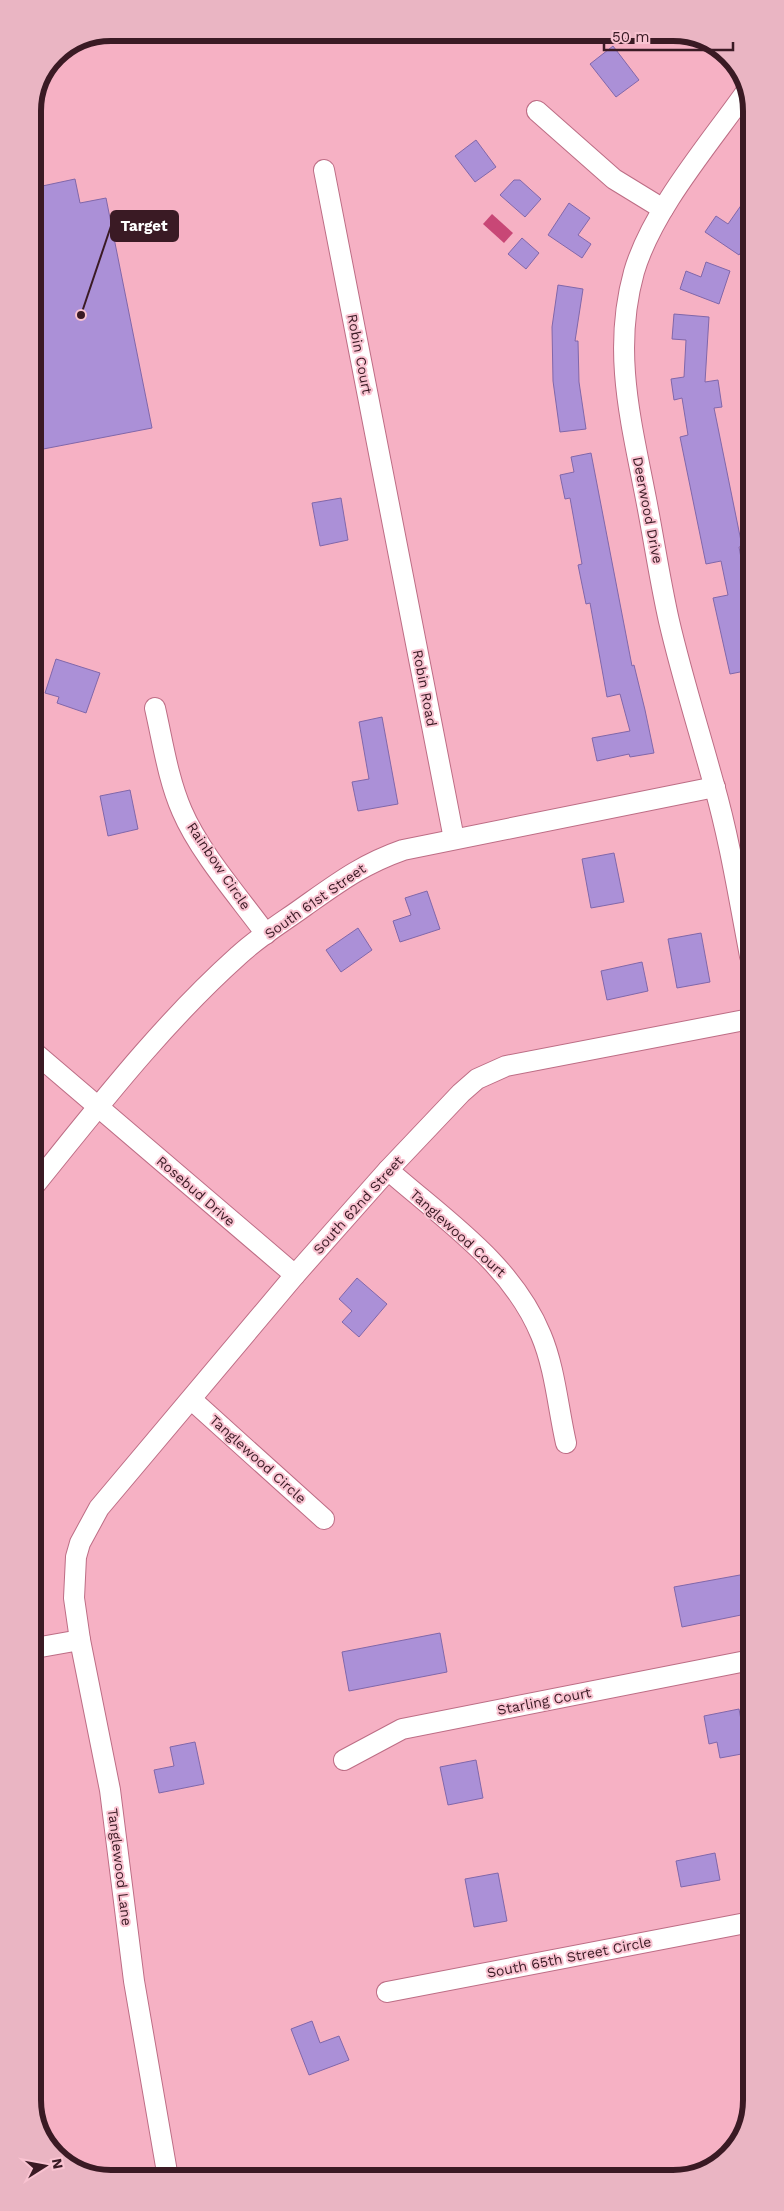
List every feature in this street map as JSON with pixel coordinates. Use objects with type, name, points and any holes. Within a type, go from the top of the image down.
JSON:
[{"type":"street","name":"Deerwood Drive","points":[[741,99],[663,209],[646,240],[633,278],[623,333],[623,365],[628,403],[669,620],[692,713],[715,787],[743,922]]},
{"type":"street","points":[[537,112],[614,179],[663,209]]},
{"type":"street","name":"Robin Court","points":[[324,170],[396,538]]},
{"type":"street","name":"Robin Road","points":[[396,538],[454,838]]},
{"type":"street","name":"Rainbow Circle","points":[[155,708],[171,782],[182,812],[198,840],[266,934]]},
{"type":"street","name":"South 61st Street","points":[[41,1177],[98,1107],[182,1011],[239,955],[357,869],[403,850],[454,838],[715,787]]},
{"type":"street","name":"South 62nd Street","points":[[76,1557],[80,1543],[99,1508],[295,1276],[388,1170],[461,1093],[477,1079],[506,1066],[743,1020]]},
{"type":"street","name":"Rosebud Drive","points":[[41,1058],[295,1276]]},
{"type":"street","name":"Tanglewood Court","points":[[388,1170],[495,1263],[516,1287],[530,1310],[542,1338],[566,1443]]},
{"type":"street","name":"Tanglewood Circle","points":[[192,1400],[324,1519]]},
{"type":"street","name":"Tanglewood Lane","points":[[76,1557],[74,1598],[80,1640],[110,1790],[135,1990],[167,2170]]},
{"type":"street","points":[[41,1647],[80,1640]]},
{"type":"street","name":"Starling Court","points":[[344,1760],[402,1729],[743,1662]]},
{"type":"street","name":"South 65th Street Circle","points":[[387,1992],[743,1924]]},
{"type":"shaded area","points":[[492,214],[513,233],[504,243],[483,224]]},
{"type":"building","points":[[613,46],[639,80],[616,97],[590,64]]},
{"type":"building","points":[[476,140],[496,167],[475,182],[455,156]]},
{"type":"building","points":[[75,179],[80,203],[106,198],[152,428],[41,449],[41,186]]},
{"type":"building","points":[[514,180],[520,180],[541,199],[525,217],[500,195]]},
{"type":"building","points":[[569,203],[590,218],[578,235],[591,244],[582,258],[548,235]]},
{"type":"building","points":[[743,203],[743,249],[739,255],[705,232],[716,216],[728,224]]},
{"type":"building","points":[[522,238],[539,253],[526,269],[508,254]]},
{"type":"building","points":[[706,262],[730,271],[719,304],[680,289],[686,271],[701,277]]},
{"type":"building","points":[[558,285],[583,289],[575,341],[578,341],[579,382],[586,429],[560,432],[553,381],[552,327]]},
{"type":"building","points":[[674,314],[709,317],[705,382],[718,380],[722,407],[714,408],[742,546],[739,547],[743,569],[743,671],[730,674],[713,598],[728,595],[721,561],[706,564],[680,437],[688,435],[682,398],[674,400],[671,379],[684,377],[686,340],[672,339]]},
{"type":"building","points":[[591,453],[632,666],[634,665],[654,753],[630,757],[629,754],[597,761],[592,738],[630,731],[620,694],[607,697],[590,603],[586,604],[578,565],[582,564],[570,498],[565,499],[560,475],[574,472],[571,457]]},
{"type":"building","points":[[341,498],[348,540],[320,546],[312,503]]},
{"type":"building","points":[[56,659],[100,673],[86,713],[57,703],[59,697],[45,693]]},
{"type":"building","points":[[382,717],[398,804],[358,811],[352,782],[369,779],[359,722]]},
{"type":"building","points":[[130,790],[138,829],[108,836],[100,796]]},
{"type":"building","points":[[614,853],[624,902],[591,908],[582,859]]},
{"type":"building","points":[[427,891],[440,929],[400,942],[393,921],[411,915],[405,898]]},
{"type":"building","points":[[358,928],[372,950],[341,972],[326,950]]},
{"type":"building","points":[[701,933],[710,982],[677,988],[668,939]]},
{"type":"building","points":[[642,962],[648,991],[607,1000],[601,971]]},
{"type":"building","points":[[357,1278],[387,1304],[359,1337],[342,1322],[352,1311],[339,1299]]},
{"type":"building","points":[[743,1574],[743,1615],[682,1627],[674,1587]]},
{"type":"building","points":[[440,1633],[447,1672],[349,1691],[342,1652]]},
{"type":"building","points":[[739,1709],[743,1731],[743,1754],[720,1758],[717,1742],[709,1744],[704,1716]]},
{"type":"building","points":[[195,1742],[204,1784],[159,1793],[154,1770],[174,1766],[170,1747]]},
{"type":"building","points":[[476,1760],[483,1798],[448,1805],[440,1767]]},
{"type":"building","points":[[715,1853],[720,1880],[681,1887],[676,1861]]},
{"type":"building","points":[[498,1873],[507,1921],[474,1927],[465,1879]]},
{"type":"building","points":[[312,2021],[320,2043],[339,2036],[349,2060],[309,2075],[291,2029]]},
{"type":"place","name":"Target","points":[[81,315]]}]
